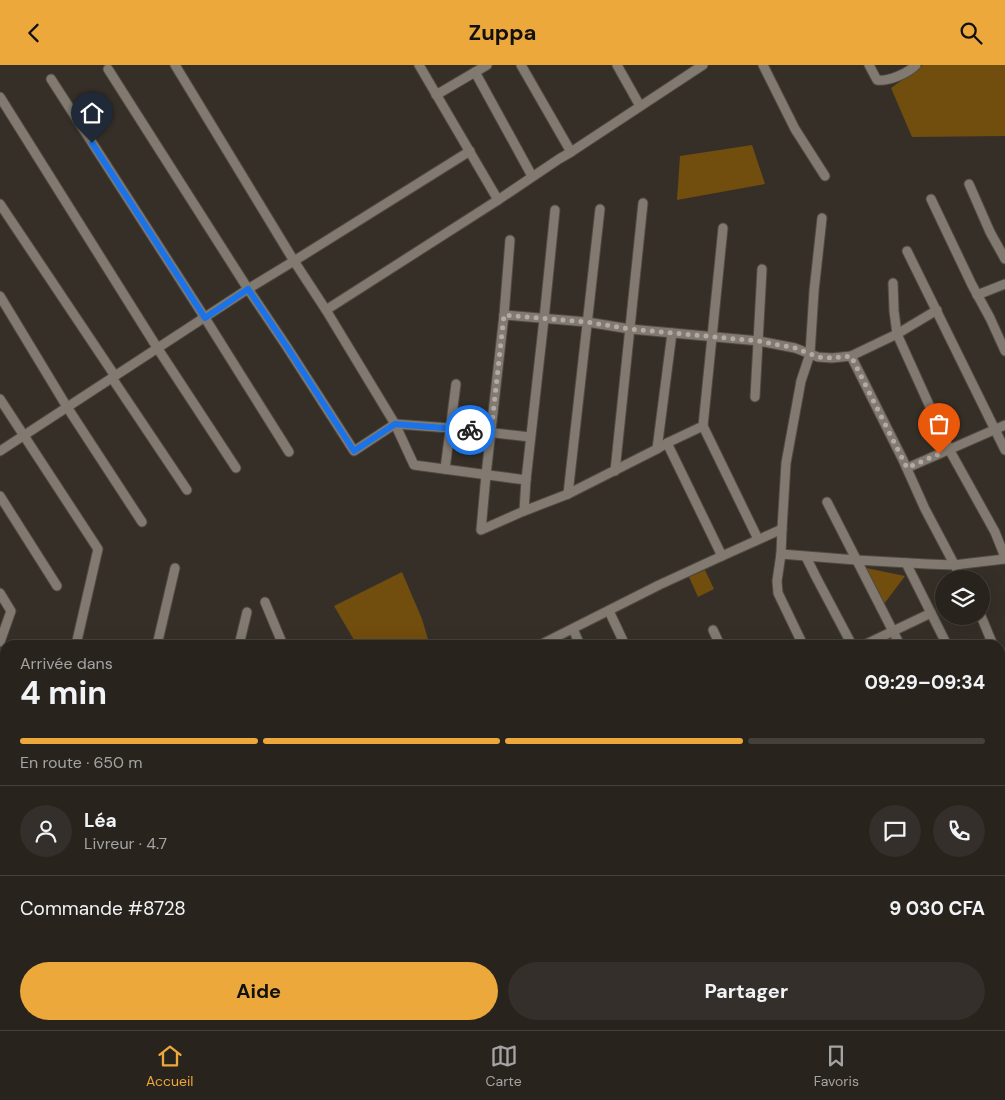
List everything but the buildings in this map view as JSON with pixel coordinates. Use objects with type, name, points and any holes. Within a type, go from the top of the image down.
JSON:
[{"type":"street","points":[[175,65],[395,424],[414,465],[526,480]]},
{"type":"street","points":[[419,65],[498,200]]},
{"type":"street","points":[[436,95],[487,65]]},
{"type":"street","points":[[521,65],[571,152]]},
{"type":"street","points":[[617,65],[640,106]]},
{"type":"street","points":[[326,310],[703,65]]},
{"type":"street","points":[[763,65],[795,129],[825,176]]},
{"type":"street","points":[[869,65],[877,80],[882,81],[909,71],[916,65]]},
{"type":"street","points":[[108,69],[354,451],[395,424],[530,437]]},
{"type":"street","points":[[475,72],[532,176]]},
{"type":"street","points":[[51,79],[289,451]]},
{"type":"street","points":[[0,97],[158,349],[236,468]]},
{"type":"street","points":[[0,451],[248,289],[470,151]]},
{"type":"street","points":[[969,184],[990,232],[1005,259]]},
{"type":"street","points":[[931,199],[1005,351]]},
{"type":"street","points":[[615,471],[643,203]]},
{"type":"street","points":[[0,204],[186,490]]},
{"type":"street","points":[[568,494],[600,209]]},
{"type":"street","points":[[524,511],[530,437],[555,210]]},
{"type":"street","points":[[801,640],[778,593],[777,581],[781,554],[786,463],[801,381],[810,354],[814,291],[822,218]]},
{"type":"street","points":[[723,228],[703,426],[758,539]]},
{"type":"street","points":[[510,240],[481,530],[568,494],[703,426]]},
{"type":"street","points":[[907,251],[1005,450]]},
{"type":"street","points":[[755,397],[762,269]]},
{"type":"street","points":[[781,554],[856,561],[954,565],[1005,558],[995,531],[950,451],[897,334],[893,283]]},
{"type":"street","points":[[977,295],[1005,284]]},
{"type":"street","points":[[0,297],[67,407],[142,522]]},
{"type":"street","points":[[504,315],[758,341],[795,348],[818,357],[832,358],[851,356],[897,334],[937,310]]},
{"type":"street","points":[[658,449],[672,333]]},
{"type":"street","points":[[851,356],[957,570]]},
{"type":"street","points":[[445,469],[456,384]]},
{"type":"street","points":[[0,399],[98,549],[77,640]]},
{"type":"street","points":[[907,468],[950,451],[1005,425]]},
{"type":"street","points":[[667,443],[722,556]]},
{"type":"street","points":[[0,496],[57,586]]},
{"type":"street","points":[[827,502],[898,640]]},
{"type":"street","points":[[550,640],[722,556],[782,529]]},
{"type":"street","points":[[806,557],[849,640]]},
{"type":"street","points":[[906,563],[944,640]]},
{"type":"street","points":[[158,640],[175,568]]},
{"type":"street","points":[[0,593],[11,611],[1,640]]},
{"type":"street","points":[[265,602],[281,640]]},
{"type":"street","points":[[609,611],[623,640]]},
{"type":"street","points":[[240,640],[247,612]]},
{"type":"street","points":[[875,640],[931,613]]},
{"type":"street","points":[[985,625],[991,640]]},
{"type":"street","points":[[573,629],[578,640]]},
{"type":"street","points":[[712,629],[718,640]]},
{"type":"shaded area","points":[[923,65],[1005,65],[1005,136],[912,137],[891,88]]},
{"type":"shaded area","points":[[752,145],[765,184],[677,200],[680,156]]},
{"type":"shaded area","points":[[866,568],[905,576],[884,604]]},
{"type":"shaded area","points":[[705,570],[714,589],[698,597],[689,577]]},
{"type":"shaded area","points":[[402,572],[429,640],[354,640],[334,606]]},
{"type":"way so far","points":[[470,430],[491,432],[504,315],[758,341],[795,348],[818,357],[851,356],[907,468],[939,454]]},
{"type":"route","points":[[92,143],[205,318],[248,289],[354,451],[395,424],[470,430]]}]
